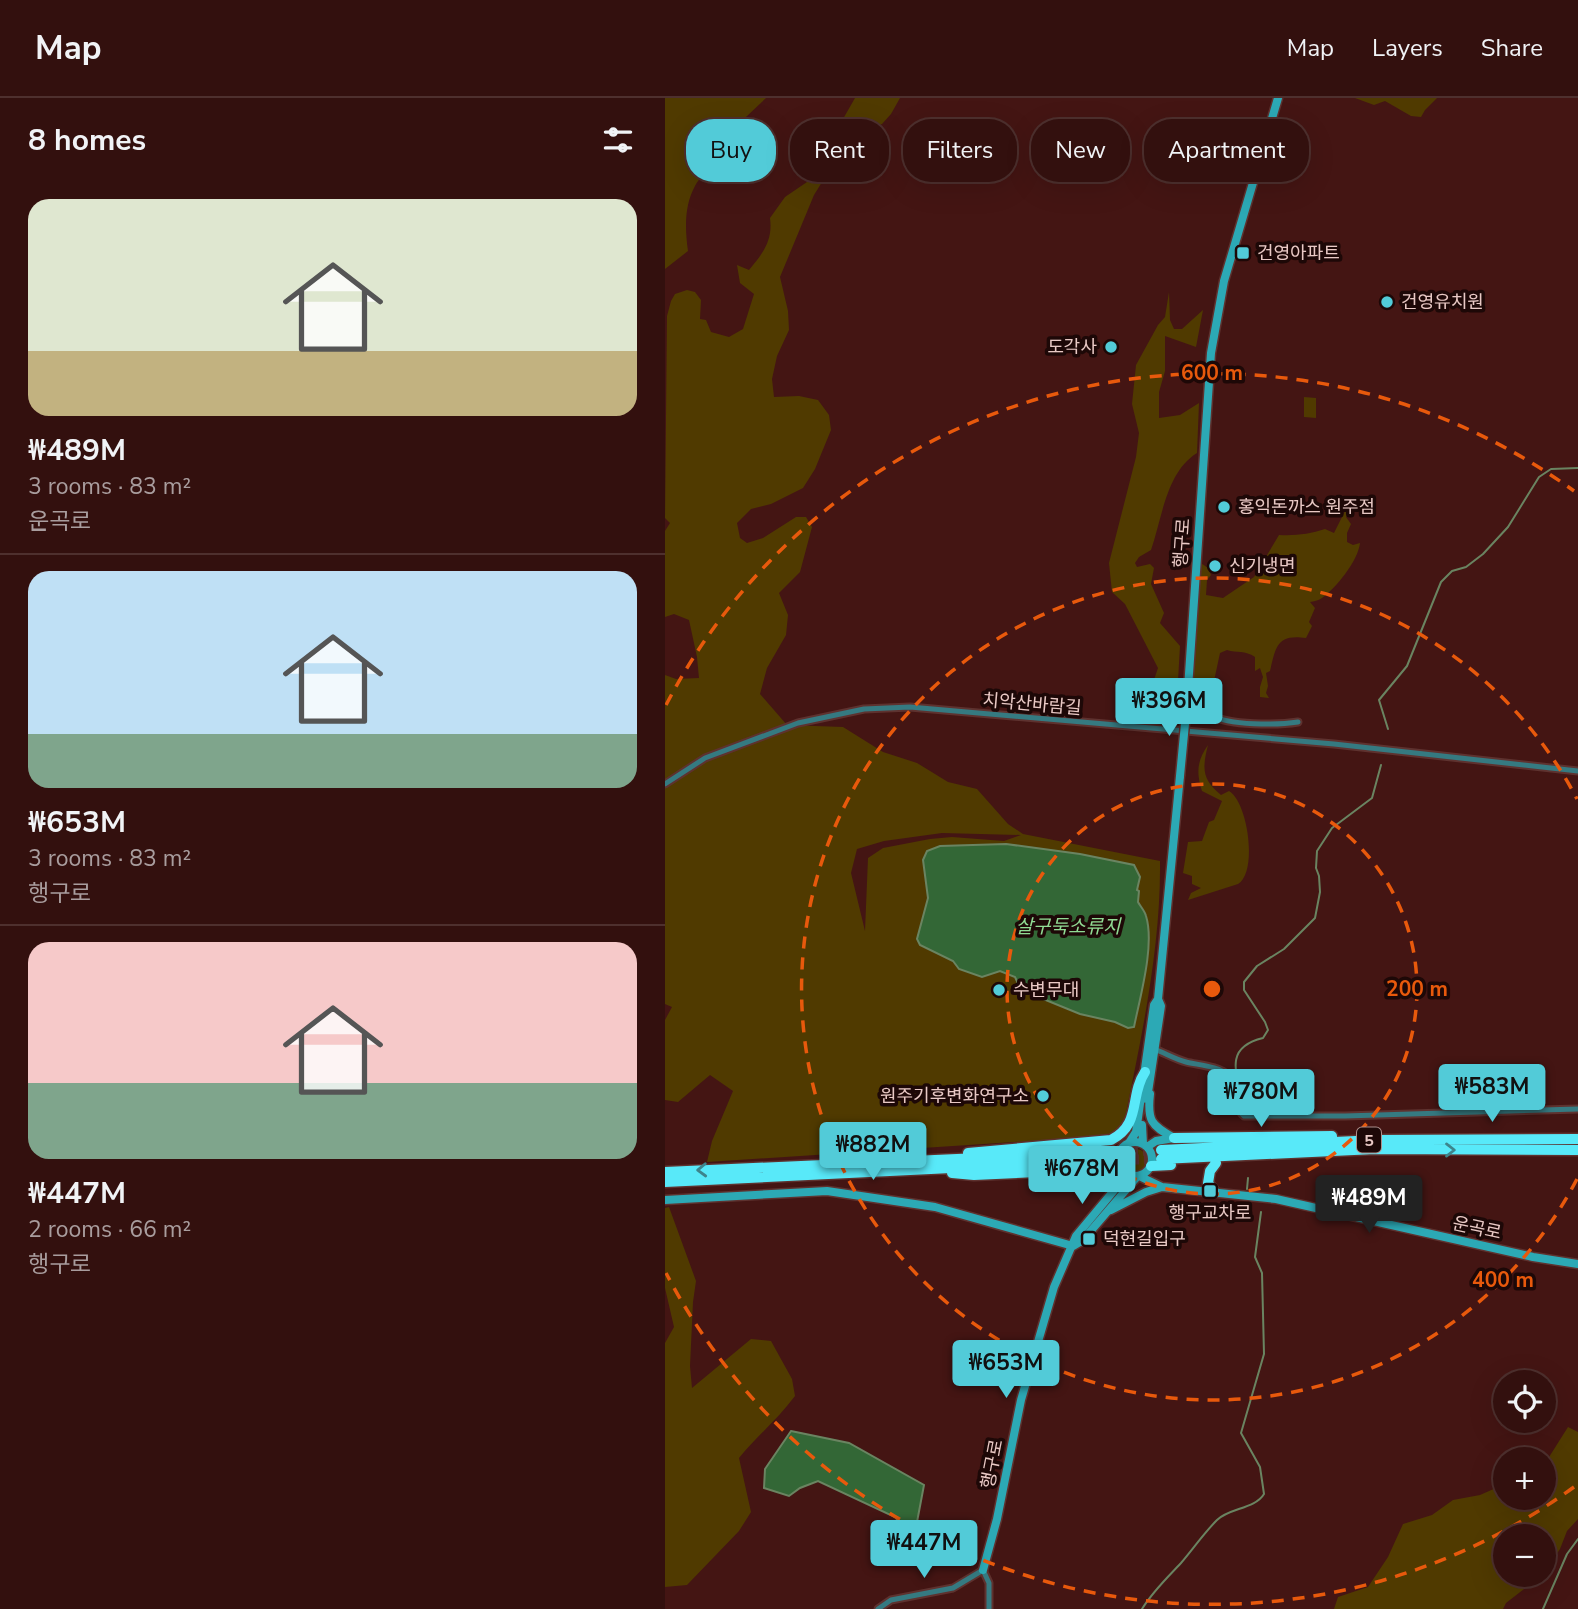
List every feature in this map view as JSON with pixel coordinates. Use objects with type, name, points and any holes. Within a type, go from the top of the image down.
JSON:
[{"type":"highway","points":[[1111,1140],[1130,1124],[1140,1079],[1148,1072]]},
{"type":"highway","points":[[1149,1168],[1359,1155],[1376,1145],[1359,1135],[1174,1138]]},
{"type":"highway","name":"5","points":[[1161,1155],[1578,1139]]},
{"type":"highway","points":[[665,1182],[920,1166],[970,1152],[1111,1140],[1127,1144]]},
{"type":"highway","name":"5","points":[[1376,1145],[1578,1150]]},
{"type":"highway","points":[[665,1172],[1118,1163]]},
{"type":"highway","points":[[1214,1191],[1208,1183],[1208,1176],[1216,1163]]},
{"type":"highway","points":[[920,1166],[974,1175],[1101,1169]]},
{"type":"street","name":"행구로","points":[[1145,1145],[1141,1134],[1154,1005],[1158,999],[1187,703],[1211,353],[1224,281],[1278,98]]},
{"type":"street","points":[[1188,679],[1198,691],[1203,706],[1212,715],[1226,722],[1298,722]]},
{"type":"street","name":"치악산바람길","points":[[665,784],[705,758],[798,723],[864,709],[910,707],[1333,744],[1578,771]]},
{"type":"street","name":"행구로","points":[[1127,1144],[1136,1132],[1154,1049],[1161,1006],[1158,999]]},
{"type":"street","points":[[1154,1049],[1228,1075],[1238,1110],[1244,1116],[1345,1116],[1578,1109]]},
{"type":"street","points":[[1148,1072],[1152,1080],[1148,1115],[1159,1130],[1174,1138]]},
{"type":"street","points":[[1073,1247],[1076,1236],[1121,1182],[1117,1156],[1127,1144],[1145,1145],[1174,1138]]},
{"type":"street","points":[[1145,1145],[1151,1155],[1149,1175],[1162,1187]]},
{"type":"street","points":[[1101,1169],[1118,1163]]},
{"type":"street","points":[[1118,1163],[1162,1187]]},
{"type":"street","points":[[1073,1247],[1083,1240],[1138,1176],[1149,1168]]},
{"type":"street","points":[[1101,1169],[1112,1179],[1113,1190]]},
{"type":"street","points":[[1106,1213],[1146,1192],[1162,1187]]},
{"type":"street","name":"운곡로","points":[[1162,1187],[1276,1199],[1533,1257],[1578,1264]]},
{"type":"street","points":[[665,1200],[827,1191],[935,1208],[1073,1247]]},
{"type":"street","name":"행구로","points":[[989,1609],[989,1583],[983,1570],[997,1519],[1021,1400],[1054,1287],[1073,1247]]},
{"type":"street","points":[[878,1609],[891,1600],[953,1588],[983,1570]]},
{"type":"shaded area","points":[[665,98],[766,98],[744,119],[686,119],[686,182],[698,182],[687,210],[688,251],[665,269]]},
{"type":"shaded area","points":[[855,98],[900,98],[886,119],[843,119]]},
{"type":"shaded area","points":[[1355,98],[1437,98],[1421,117],[1411,116],[1385,101],[1374,105]]},
{"type":"shaded area","points":[[807,182],[822,182],[814,195],[780,277],[788,311],[789,330],[777,356],[772,379],[774,397],[799,396],[818,400],[829,415],[831,430],[815,469],[803,488],[771,504],[751,509],[737,523],[740,538],[747,543],[763,538],[796,517],[806,517],[812,527],[800,572],[779,593],[788,615],[786,635],[767,668],[760,694],[787,725],[843,727],[883,752],[917,763],[948,782],[977,789],[1008,824],[1023,834],[1160,861],[1154,958],[1138,1055],[1125,1118],[1118,1129],[1107,1136],[707,1162],[712,1141],[733,1091],[710,1075],[678,1102],[665,1100],[665,1020],[672,1007],[665,1004],[665,675],[676,679],[699,678],[689,620],[674,614],[665,617],[665,531],[670,523],[665,518],[667,316],[675,294],[687,290],[695,292],[701,300],[700,319],[706,320],[711,332],[729,337],[743,329],[754,294],[740,283],[737,265],[749,270],[759,258],[770,233],[770,218],[785,197]],"holes":[[[942,833],[1021,835],[1004,841],[952,837],[883,848],[868,858],[865,931],[851,873],[857,849],[884,841]]]},
{"type":"shaded area","points":[[1169,292],[1170,320],[1174,329],[1182,329],[1203,310],[1196,347],[1165,336],[1165,371],[1159,392],[1159,418],[1180,415],[1199,403],[1197,453],[1178,472],[1172,484],[1151,550],[1139,557],[1135,563],[1137,567],[1150,564],[1154,568],[1151,584],[1164,613],[1160,623],[1180,646],[1178,681],[1152,704],[1145,706],[1158,668],[1125,604],[1112,592],[1109,563],[1136,457],[1139,433],[1132,404],[1136,365],[1165,317]]},
{"type":"shaded area","points":[[1304,397],[1316,398],[1316,418],[1304,417]]},
{"type":"shaded area","points":[[1346,509],[1351,511],[1346,517],[1351,524],[1347,542],[1353,545],[1360,543],[1358,550],[1351,566],[1334,588],[1321,599],[1310,602],[1315,608],[1309,622],[1312,626],[1306,638],[1289,638],[1279,644],[1270,671],[1266,673],[1266,693],[1269,698],[1260,697],[1263,677],[1260,668],[1255,671],[1255,657],[1244,652],[1227,650],[1220,653],[1214,681],[1208,685],[1214,707],[1207,705],[1191,679],[1198,561],[1208,568],[1211,575],[1207,580],[1206,595],[1223,598],[1254,577],[1279,535],[1325,529],[1334,533]]},
{"type":"shaded area","points":[[1208,745],[1205,773],[1210,784],[1221,795],[1229,791],[1241,808],[1248,837],[1248,866],[1238,884],[1188,900],[1191,893],[1201,888],[1192,884],[1192,876],[1183,873],[1188,842],[1202,841],[1209,822],[1214,820],[1222,801],[1202,791],[1200,784],[1200,762]]},
{"type":"shaded area","points":[[1136,1149],[1144,1152],[1147,1160],[1144,1168],[1136,1171],[1128,1168],[1125,1160],[1128,1152]]},
{"type":"shaded area","points":[[669,1207],[696,1281],[690,1366],[692,1388],[751,1339],[771,1341],[792,1379],[795,1396],[739,1458],[751,1512],[739,1531],[687,1585],[665,1587],[665,1343],[674,1327],[665,1288],[665,1208]]},
{"type":"shaded area","points":[[1568,1427],[1578,1432],[1578,1519],[1567,1531],[1556,1555],[1556,1524],[1493,1524],[1493,1587],[1527,1587],[1506,1603],[1503,1609],[1334,1609],[1338,1597],[1368,1587],[1388,1557],[1403,1524],[1432,1515],[1453,1500],[1480,1495],[1493,1489],[1493,1510],[1556,1510],[1555,1447]]},
{"type":"water","name":"살구둑소류지","points":[[1006,844],[1080,854],[1134,865],[1140,877],[1138,902],[1145,912],[1149,941],[1146,971],[1134,1027],[1128,1028],[1115,1022],[1080,1014],[1021,990],[1015,977],[1000,971],[982,977],[959,969],[953,961],[920,945],[917,939],[928,898],[923,860],[927,851],[940,846]]},
{"type":"water","points":[[791,1431],[849,1443],[924,1485],[914,1538],[895,1517],[818,1481],[789,1496],[764,1488],[765,1469]]},
{"type":"waterway","points":[[1388,729],[1379,700],[1407,666],[1441,582],[1452,571],[1466,567],[1483,554],[1508,527],[1539,477],[1551,469],[1578,468]]},
{"type":"waterway","points":[[1245,1109],[1237,1075],[1237,1056],[1241,1049],[1263,1038],[1268,1030],[1244,990],[1244,982],[1257,966],[1284,949],[1315,918],[1320,892],[1316,868],[1317,851],[1332,828],[1372,798],[1381,765]]},
{"type":"waterway","points":[[1247,1189],[1248,1178]]},
{"type":"waterway","points":[[1142,1609],[1155,1590],[1217,1520],[1255,1503],[1264,1494],[1260,1467],[1241,1433],[1264,1354],[1262,1273],[1255,1257],[1261,1212]]},
{"type":"waterway","points":[[1543,1609],[1567,1554],[1578,1539]]},
{"type":"tunnel","points":[[1113,1152],[1161,1150]]},
{"type":"tunnel","points":[[1114,1160],[1161,1159]]},
{"type":"place","name":"건영아파트","points":[[1243,253]]},
{"type":"place","name":"건영유치원","points":[[1387,302]]},
{"type":"place","name":"도각사","points":[[1111,347]]},
{"type":"place","name":"홍익돈까스 원주점","points":[[1224,507]]},
{"type":"place","name":"신기냉면","points":[[1215,566]]},
{"type":"place","name":"수변무대","points":[[999,990]]},
{"type":"place","name":"원주기후변화연구소","points":[[1043,1096]]},
{"type":"place","name":"행구교차로","points":[[1210,1191]]},
{"type":"place","name":"덕현길입구","points":[[1089,1239]]}]
